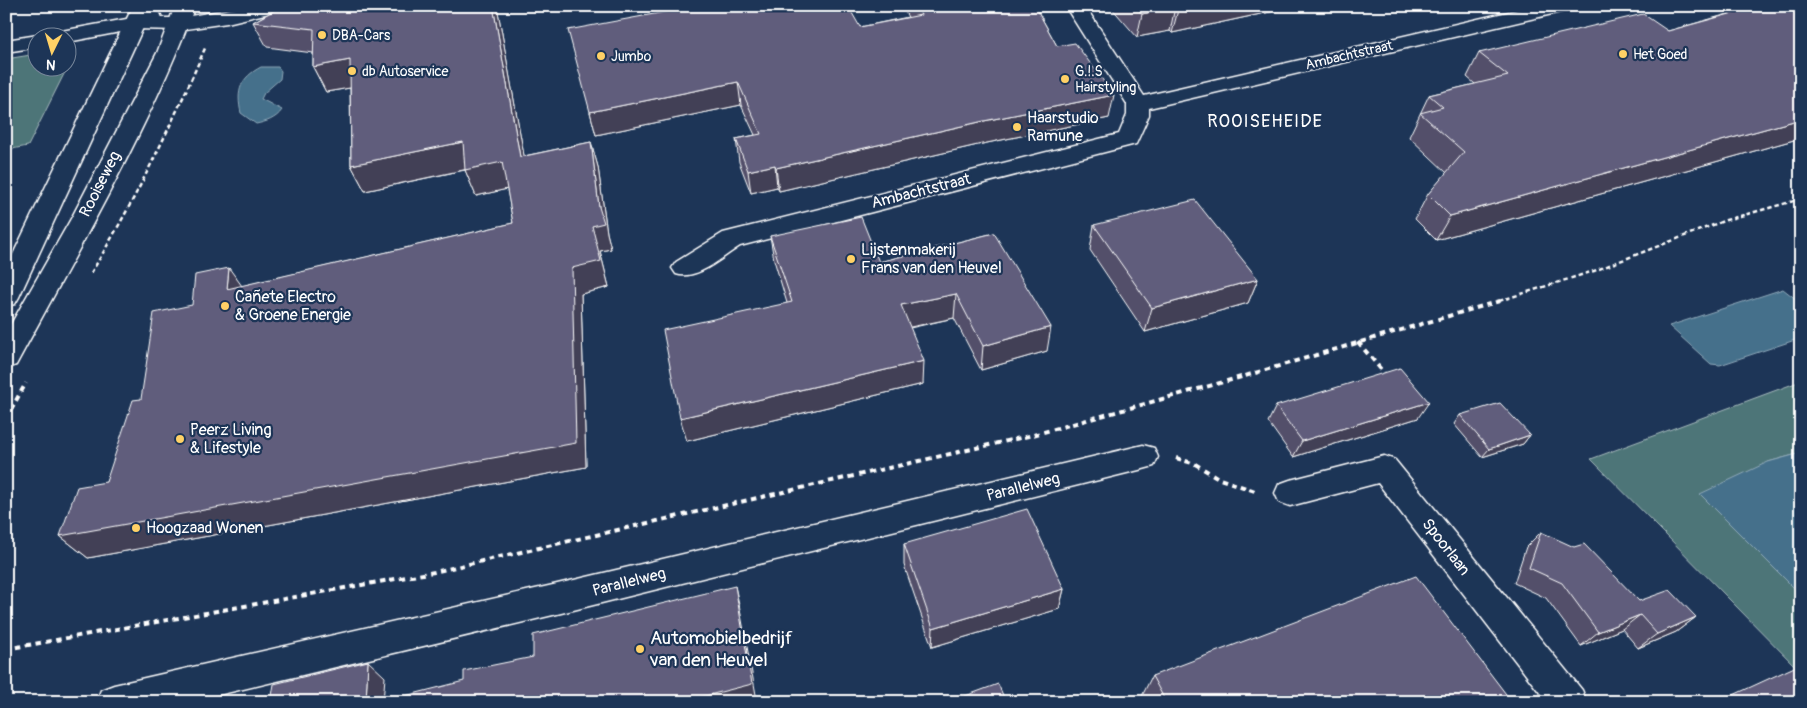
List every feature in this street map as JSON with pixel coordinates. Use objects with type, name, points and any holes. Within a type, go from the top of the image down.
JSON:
[{"type":"street","points":[[78,32],[140,15],[182,12],[228,17],[275,6]]},
{"type":"street","points":[[1075,6],[1138,104]]},
{"type":"street","name":"Ambachtstraat","points":[[684,268],[732,239],[1128,139],[1138,116],[1138,104],[1561,6]]},
{"type":"street","name":"Rooiseweg","points":[[6,358],[84,217],[167,53],[182,12]]},
{"type":"street","points":[[6,297],[140,15]]},
{"type":"street","points":[[6,46],[28,43]]},
{"type":"street","name":"Parallelweg","points":[[114,702],[553,600],[1143,458]]},
{"type":"street","name":"Spoorlaan","points":[[1290,493],[1384,469],[1569,702]]},
{"type":"path","points":[[6,649],[434,572],[1033,434],[1245,376],[1594,272],[1726,220],[1801,199]]},
{"type":"path","points":[[1358,342],[1384,373]]},
{"type":"path","points":[[1143,458],[1168,455],[1195,464],[1220,479],[1271,496],[1290,493]]},
{"type":"green space","points":[[28,55],[28,78],[62,78],[28,146],[6,150],[6,59]]},
{"type":"green space","points":[[1801,381],[1801,453],[1768,462],[1801,595],[1801,672],[1591,459]]},
{"type":"water","points":[[261,67],[278,67],[281,71],[280,79],[264,93],[261,99],[282,110],[270,120],[256,124],[241,113],[239,98],[244,81]]},
{"type":"water","points":[[1783,289],[1801,303],[1801,338],[1720,365],[1711,364],[1669,326]]},
{"type":"water","points":[[1801,453],[1801,595],[1700,494],[1768,462]]},
{"type":"building","points":[[282,6],[493,6],[520,157],[591,142],[599,207],[604,223],[592,226],[601,261],[572,268],[576,443],[60,536],[77,487],[106,482],[133,400],[141,399],[154,313],[192,305],[195,275],[229,268],[227,289],[513,223],[502,162],[465,170],[463,142],[351,165],[350,60],[313,67],[314,29],[253,22]]},
{"type":"building","points":[[697,6],[848,6],[860,27],[921,15],[916,6],[1035,6],[1057,46],[1075,43],[1114,95],[984,121],[776,168],[775,165],[748,171],[736,139],[761,134],[738,82],[590,112],[568,30]]},
{"type":"building","points":[[1136,6],[1193,6],[1178,10],[1175,7],[1142,14]]},
{"type":"building","points":[[1759,6],[1801,6],[1801,119],[1450,216],[1428,194],[1464,152],[1420,113],[1443,107],[1429,95],[1508,76],[1479,53],[1643,14],[1668,31]]},
{"type":"building","points":[[1195,200],[1258,279],[1152,308],[1094,225]]},
{"type":"building","points":[[861,217],[879,262],[994,233],[1051,327],[983,346],[956,294],[901,305],[924,361],[680,418],[663,330],[792,302],[770,236]]},
{"type":"building","points":[[1400,368],[1429,402],[1302,441],[1276,406]]},
{"type":"building","points":[[1500,403],[1530,435],[1489,449],[1460,415]]},
{"type":"building","points":[[1027,509],[1064,589],[933,628],[904,544]]},
{"type":"building","points":[[1541,532],[1574,547],[1584,544],[1639,601],[1670,590],[1696,617],[1657,634],[1640,615],[1598,632],[1562,583],[1529,568]]},
{"type":"building","points":[[1416,576],[1512,702],[1166,702],[1152,676]]},
{"type":"building","points":[[735,586],[752,684],[682,702],[381,702],[464,681],[464,671],[533,657],[533,635]]},
{"type":"building","points":[[368,661],[366,702],[271,702],[274,684]]},
{"type":"building","points":[[1801,664],[1801,702],[1725,702],[1731,699],[1729,697]]},
{"type":"building","points":[[998,684],[1006,702],[949,702]]},
{"type":"place","name":"DBA-Cars","points":[[322,35]]},
{"type":"place","name":"Het Goed","points":[[1623,54]]},
{"type":"place","name":"Jumbo","points":[[601,56]]},
{"type":"place","name":"db Autoservice","points":[[352,71]]},
{"type":"place","name":"G.!.S Hairstyling","points":[[1065,79]]},
{"type":"place","name":"Haarstudio Ramune","points":[[1017,127]]},
{"type":"place","name":"Lijstenmakerij Frans van den Heuvel","points":[[851,259]]},
{"type":"place","name":"Cañete Electro & Groene Energie","points":[[225,306]]},
{"type":"place","name":"Peerz Living & Lifestyle","points":[[180,439]]},
{"type":"place","name":"Hoogzaad Wonen","points":[[136,528]]},
{"type":"place","name":"Automobielbedrijf van den Heuvel","points":[[640,649]]},
{"type":"district","name":"ROOISEHEIDE","points":[[1265,121]]}]
